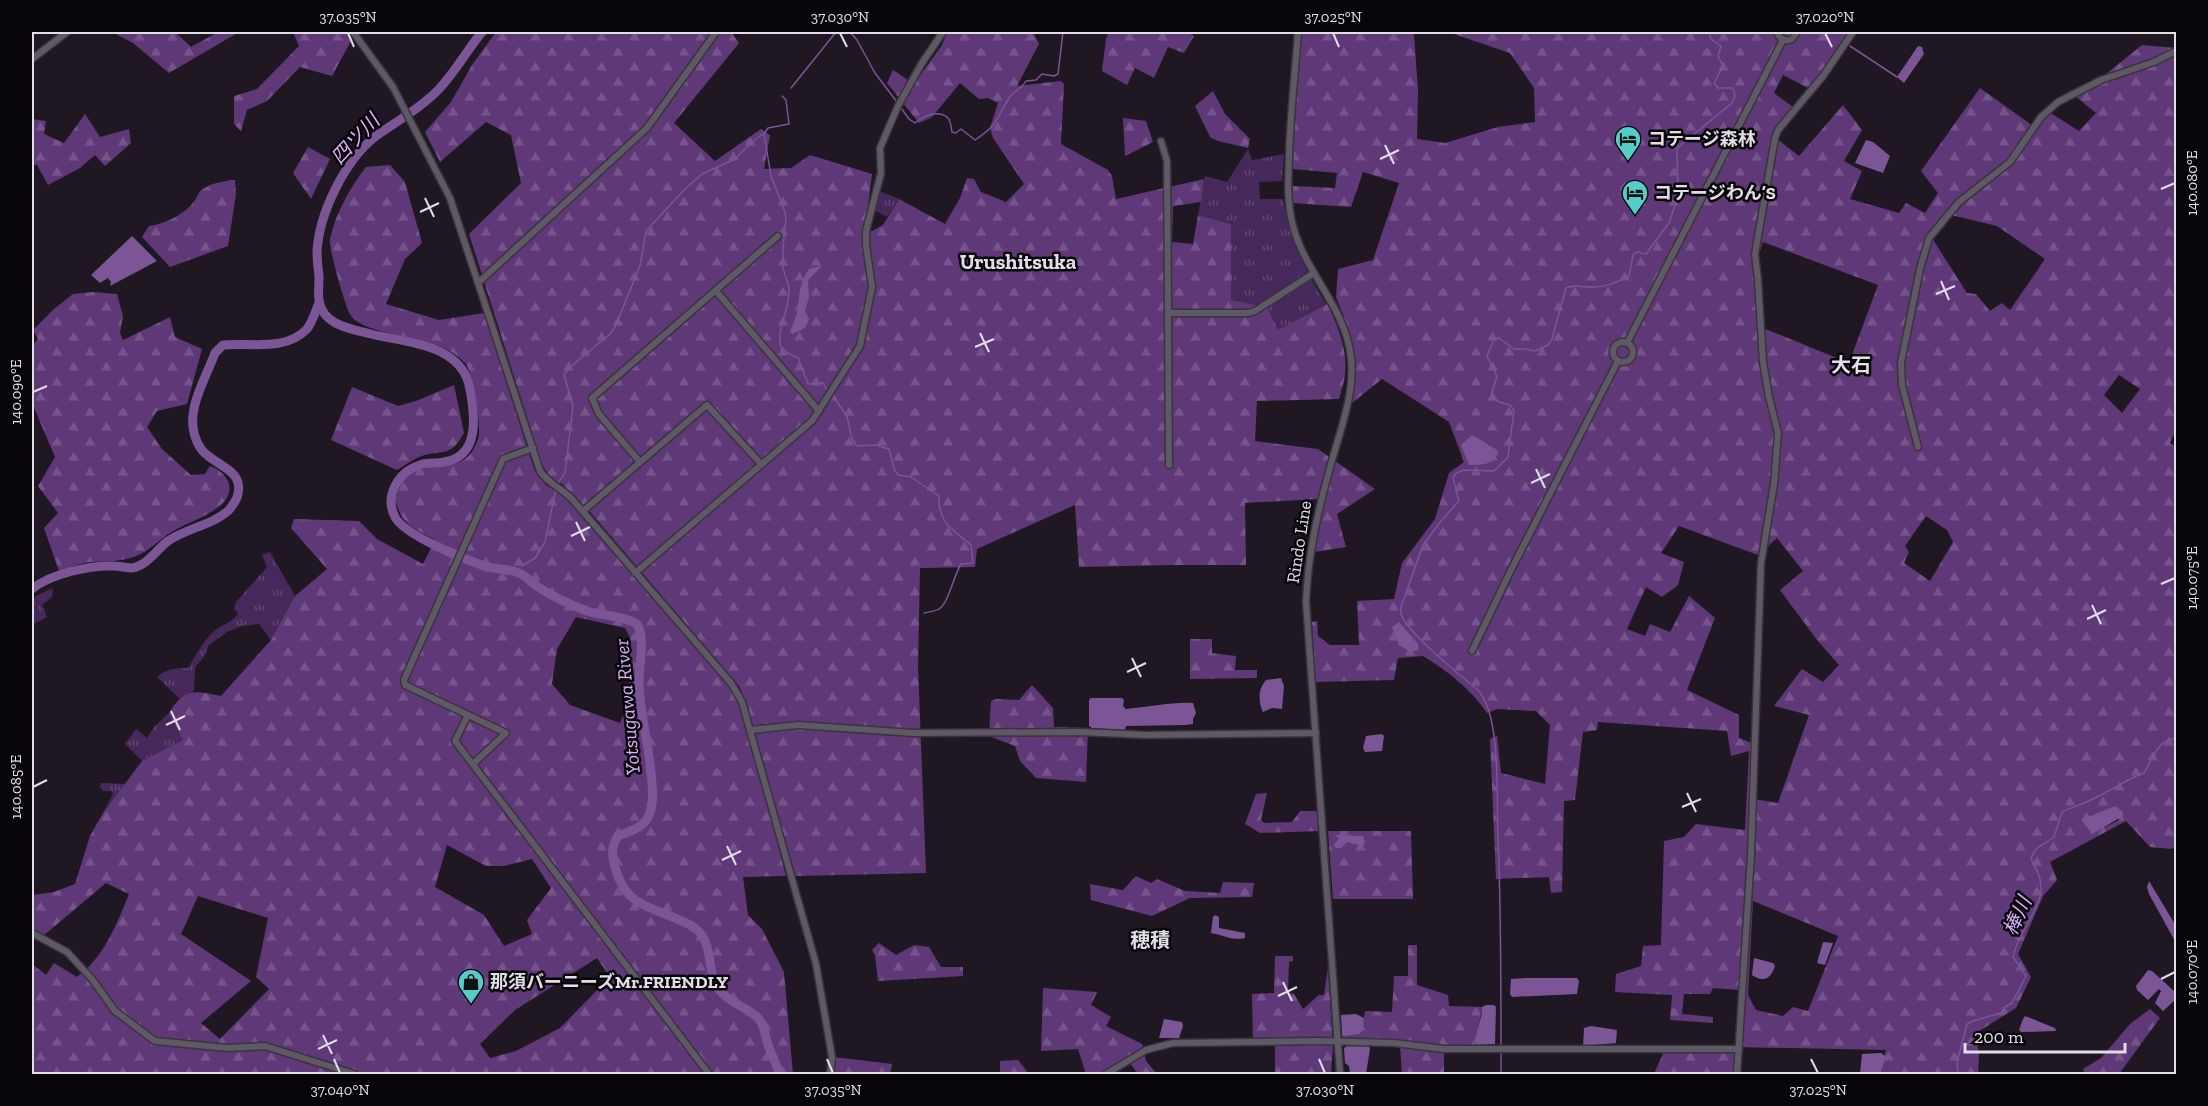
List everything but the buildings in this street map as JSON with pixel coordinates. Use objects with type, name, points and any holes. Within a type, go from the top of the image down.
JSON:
[{"type":"street","points":[[32,59],[67,32]]},
{"type":"street","points":[[353,32],[400,99],[450,198],[544,477],[562,489],[583,511],[732,685],[742,702],[816,964],[832,1057],[830,1074]]},
{"type":"street","points":[[479,282],[647,128],[716,32]]},
{"type":"street","points":[[635,573],[812,421],[845,370],[862,338],[872,287],[866,231],[881,173],[880,148],[898,106],[922,63],[943,32]]},
{"type":"street","name":"Rindo Line","points":[[1298,32],[1289,135],[1288,201],[1293,226],[1314,273],[1343,323],[1352,369],[1348,397],[1313,532],[1307,569],[1306,602],[1340,1074]]},
{"type":"street","points":[[1777,32],[1783,40]]},
{"type":"street","points":[[1783,40],[1792,39],[1797,32]]},
{"type":"street","points":[[1737,1074],[1750,867],[1761,563],[1774,484],[1778,433],[1768,397],[1763,362],[1755,240],[1778,130],[1823,76],[1852,32]]},
{"type":"street","points":[[1627,343],[1783,40]]},
{"type":"street","points":[[1918,447],[1902,385],[1901,363],[1920,269],[1929,238],[1959,202],[2010,162],[2041,117],[2058,102],[2101,80],[2154,62],[2176,51]]},
{"type":"street","points":[[1161,141],[1167,161],[1169,465]]},
{"type":"street","points":[[640,462],[599,414],[592,398],[777,236]]},
{"type":"street","points":[[1169,313],[1248,313],[1255,311],[1314,273]]},
{"type":"street","points":[[716,291],[819,411]]},
{"type":"street","points":[[1618,343],[1627,343],[1632,348],[1632,358],[1626,362],[1618,361],[1613,354],[1614,348],[1618,343]]},
{"type":"street","points":[[1472,651],[1618,361]]},
{"type":"street","points":[[583,511],[707,405],[761,464]]},
{"type":"street","points":[[472,764],[506,733],[403,683],[503,459],[533,448]]},
{"type":"street","points":[[468,715],[455,741],[709,1074]]},
{"type":"street","points":[[751,730],[798,725],[914,733],[1080,732],[1147,735],[1317,732]]},
{"type":"street","points":[[32,933],[67,952],[92,979],[115,1011],[155,1041],[227,1048],[265,1046],[354,1074]]},
{"type":"street","points":[[1106,1074],[1146,1050],[1173,1043],[1394,1043],[1444,1049],[1739,1048]]},
{"type":"green space","points":[[112,32],[175,32],[191,47],[218,32],[239,32],[169,73],[133,43]]},
{"type":"green space","points":[[293,32],[353,32],[352,39],[332,76],[300,67],[267,101],[247,110],[241,131],[234,124],[234,96],[257,89],[299,46]]},
{"type":"green space","points":[[496,32],[731,32],[739,43],[674,123],[715,161],[761,129],[770,135],[764,169],[791,168],[810,155],[872,174],[865,230],[872,231],[883,225],[899,199],[945,224],[960,198],[967,178],[974,179],[981,192],[1006,202],[1024,184],[993,138],[990,128],[998,103],[988,98],[979,99],[960,83],[932,117],[919,123],[887,83],[893,70],[914,84],[942,45],[947,32],[1033,32],[1039,44],[1017,86],[1061,81],[1064,84],[1061,144],[1108,170],[1112,176],[1116,199],[1204,179],[1201,202],[1173,206],[1172,242],[1193,244],[1198,215],[1231,224],[1231,300],[1267,307],[1278,330],[1327,304],[1344,348],[1346,366],[1339,399],[1257,401],[1255,441],[1318,449],[1375,489],[1337,514],[1346,547],[1314,552],[1324,501],[1318,499],[1245,503],[1246,565],[1079,567],[1075,505],[977,549],[975,567],[920,568],[918,666],[926,873],[795,876],[746,702],[739,686],[591,513],[562,484],[551,478],[542,465],[469,234],[521,183],[511,135],[486,122],[440,162],[425,132],[451,102],[472,65]]},
{"type":"green space","points":[[1109,32],[1188,32],[1194,36],[1184,53],[1168,47],[1154,78],[1135,68],[1127,85],[1102,71]]},
{"type":"green space","points":[[1301,32],[1414,34],[1418,91],[1417,139],[1445,143],[1498,127],[1535,122],[1534,88],[1510,53],[1448,32],[1854,32],[1825,76],[1808,88],[1783,75],[1774,93],[1793,107],[1777,139],[1799,156],[1843,105],[1862,130],[1844,161],[1862,171],[1850,199],[1899,213],[1906,203],[1925,213],[1938,193],[1921,171],[1980,88],[2037,129],[2049,112],[2079,131],[2096,113],[2069,91],[2101,78],[2142,45],[2176,48],[2176,430],[2170,443],[2176,447],[2176,845],[2172,849],[2150,847],[2126,821],[2050,862],[2057,880],[2043,896],[2018,954],[2031,977],[2016,1008],[1976,1033],[1979,1056],[1978,1074],[1878,1074],[1886,1050],[1736,1047],[1734,1074],[1654,1074],[1666,1047],[1736,1046],[1740,990],[1713,988],[1710,994],[1684,994],[1682,1014],[1713,1017],[1713,1023],[1670,1020],[1672,995],[1615,992],[1616,974],[1641,966],[1643,946],[1661,945],[1664,841],[1684,837],[1696,824],[1745,830],[1749,751],[1731,756],[1727,731],[1598,722],[1597,730],[1583,732],[1575,800],[1564,801],[1562,892],[1551,893],[1549,877],[1496,879],[1490,739],[1497,736],[1501,773],[1545,784],[1550,725],[1536,711],[1497,709],[1487,713],[1458,681],[1423,656],[1398,658],[1394,680],[1315,682],[1312,622],[1317,621],[1318,636],[1330,645],[1359,645],[1357,601],[1394,599],[1402,563],[1435,519],[1449,473],[1464,462],[1449,422],[1382,379],[1352,403],[1356,364],[1349,330],[1336,297],[1338,269],[1373,260],[1399,183],[1363,172],[1351,207],[1293,203],[1293,186],[1335,188],[1337,173],[1293,169],[1294,110]],"holes":[[[1951,215],[1997,226],[2045,259],[2010,310],[2002,303],[1990,311],[1976,294],[1967,293],[1932,238]],[[1763,242],[1878,285],[1849,363],[1763,328],[1757,259]],[[2119,375],[2140,389],[2122,413],[2104,395]],[[1488,444],[1496,449],[1489,463],[1470,465]],[[1926,516],[1947,530],[1953,542],[1930,581],[1904,563],[1909,552],[1905,546]],[[1679,526],[1758,555],[1777,538],[1803,571],[1780,590],[1817,640],[1839,665],[1823,682],[1802,669],[1774,706],[1809,715],[1778,803],[1754,799],[1757,745],[1739,738],[1739,715],[1687,690],[1715,618],[1689,596],[1670,632],[1650,624],[1645,636],[1627,629],[1646,587],[1662,597],[1678,585],[1684,562],[1661,553]],[[2115,806],[2119,820],[2105,827],[2084,819]],[[1753,901],[1838,936],[1808,1011],[1793,1007],[1783,1016],[1756,1010],[1748,995]]]},
{"type":"green space","points":[[1213,91],[1225,114],[1250,139],[1248,148],[1210,137],[1195,106]]},
{"type":"green space","points":[[85,114],[100,137],[129,129],[131,143],[105,166],[95,155],[80,168],[48,185],[37,165],[32,165],[32,119],[46,121],[44,134],[64,143]]},
{"type":"green space","points":[[1123,118],[1146,121],[1153,142],[1125,156]]},
{"type":"green space","points":[[308,147],[330,159],[311,199],[293,173]]},
{"type":"green space","points":[[1248,149],[1252,160],[1284,154],[1282,181],[1259,182],[1260,199],[1283,199],[1299,253],[1326,304],[1278,331],[1266,307],[1231,301],[1231,224],[1198,215],[1205,176],[1227,182]]},
{"type":"green space","points":[[390,165],[405,182],[422,243],[405,259],[386,304],[439,320],[484,313],[535,472],[547,486],[561,493],[730,687],[741,705],[786,876],[743,877],[748,915],[762,929],[784,972],[793,1074],[32,1074],[32,964],[46,975],[54,963],[77,977],[102,950],[129,894],[106,883],[43,936],[32,928],[32,895],[54,892],[75,884],[90,836],[103,813],[142,761],[183,740],[169,713],[175,705],[185,695],[191,693],[221,696],[271,640],[295,596],[327,569],[291,528],[294,519],[359,521],[377,539],[423,564],[435,540],[405,521],[395,500],[399,490],[406,478],[416,471],[462,461],[469,455],[478,440],[479,427],[475,397],[471,376],[465,363],[444,348],[366,326],[350,314],[334,264],[330,239],[344,201],[366,167]],"holes":[[[576,617],[625,628],[630,638],[629,700],[620,723],[570,705],[552,684],[557,649]],[[447,845],[486,866],[504,866],[532,859],[551,888],[527,920],[532,934],[504,946],[484,915],[435,887]],[[198,896],[268,918],[256,977],[269,989],[220,1039],[201,1023],[251,981],[181,934]],[[597,958],[610,977],[560,1028],[516,1051],[490,1058],[480,1044],[515,1010]]]},
{"type":"green space","points":[[235,180],[236,194],[228,246],[170,267],[142,237],[149,226],[168,221],[181,214],[206,187]]},
{"type":"green space","points":[[877,190],[899,199],[887,217],[872,209]]},
{"type":"green space","points":[[93,292],[117,294],[123,316],[120,333],[123,340],[170,317],[175,337],[202,349],[187,404],[157,411],[147,427],[162,449],[191,475],[205,474],[210,466],[224,475],[229,484],[229,493],[225,501],[217,508],[170,533],[140,554],[119,560],[79,564],[59,571],[44,528],[58,513],[38,486],[55,457],[32,403],[32,346],[38,339],[33,330],[73,294]]},
{"type":"green space","points":[[454,385],[464,433],[449,450],[419,457],[397,470],[331,440],[352,387],[398,406]]},
{"type":"green space","points":[[270,552],[295,596],[271,640],[259,624],[242,626],[227,632],[209,645],[204,657],[195,667],[194,691],[179,698],[157,677],[167,671],[188,668],[210,635],[238,614],[234,608],[236,602],[267,567],[262,555]]},
{"type":"green space","points":[[53,588],[52,597],[42,605],[47,617],[32,625],[32,601],[36,596]]},
{"type":"green space","points":[[1190,639],[1212,639],[1212,653],[1236,656],[1235,670],[1257,670],[1257,678],[1190,679]]},
{"type":"green space","points":[[1032,685],[1053,708],[1054,727],[1088,728],[1086,782],[1036,778],[1020,761],[1015,746],[989,736],[991,701],[996,699],[1019,700]]},
{"type":"green space","points":[[169,713],[184,740],[142,761],[125,744],[136,729],[147,738],[154,727]]},
{"type":"green space","points":[[101,783],[125,784],[103,813],[113,794],[111,791],[103,791],[100,787]]},
{"type":"green space","points":[[1267,793],[1261,820],[1264,823],[1292,822],[1300,811],[1317,811],[1319,831],[1260,833],[1245,824],[1256,794]]},
{"type":"green space","points":[[1328,831],[1411,831],[1413,899],[1333,899]]},
{"type":"green space","points":[[1136,876],[1151,883],[1157,879],[1185,891],[1220,893],[1223,882],[1254,883],[1252,897],[1190,898],[1152,916],[1091,900],[1090,884],[1123,890]]},
{"type":"green space","points":[[879,943],[896,955],[914,945],[929,947],[941,967],[963,967],[963,976],[878,981],[875,955],[872,950]]},
{"type":"green space","points":[[1408,945],[1417,945],[1417,985],[1448,995],[1449,1006],[1482,1007],[1475,1047],[1444,1046],[1444,1074],[1402,1074],[1400,1045],[1343,1045],[1342,1035],[1362,1032],[1365,1011],[1392,1012],[1394,976],[1408,976]]},
{"type":"green space","points":[[1275,956],[1293,956],[1293,961],[1289,962],[1288,992],[1294,994],[1303,1009],[1319,995],[1324,995],[1328,968],[1333,1047],[1331,1074],[1275,1074],[1275,1045],[1253,1045],[1252,994],[1274,993]]},
{"type":"green space","points":[[1043,988],[1097,992],[1091,1005],[1111,1017],[1106,1026],[1142,1044],[1146,1061],[1157,1074],[1138,1074],[1127,1059],[1102,1074],[1086,1074],[1078,1049],[1041,1051]]},
{"type":"green space","points":[[2150,1009],[2160,1018],[2119,1074],[2085,1074],[2083,1069],[2101,1058],[2130,1024]]},
{"type":"green space","points":[[833,1057],[892,1064],[890,1074],[831,1074]]},
{"type":"green space","points":[[1018,1060],[1029,1074],[1000,1074],[1000,1061]]},
{"type":"shaded area","points":[[1918,46],[1922,47],[1924,54],[1904,83],[1897,77]]},
{"type":"shaded area","points":[[1866,140],[1873,142],[1890,156],[1883,173],[1855,163]]},
{"type":"shaded area","points":[[132,236],[157,261],[110,286],[111,282],[108,278],[100,283],[91,275]]},
{"type":"shaded area","points":[[821,266],[808,280],[809,297],[805,311],[809,319],[805,328],[793,334],[790,332],[795,321],[804,277],[809,269]]},
{"type":"shaded area","points":[[1472,435],[1496,449],[1498,452],[1494,460],[1469,465],[1461,445]]},
{"type":"shaded area","points":[[1399,622],[1418,644],[1418,650],[1410,652],[1399,645],[1392,627]]},
{"type":"shaded area","points":[[1281,678],[1284,686],[1282,709],[1272,708],[1263,712],[1260,704],[1261,687],[1266,680]]},
{"type":"shaded area","points":[[1091,698],[1122,698],[1126,709],[1193,703],[1196,713],[1193,724],[1126,726],[1125,730],[1092,728],[1089,726],[1089,700]]},
{"type":"shaded area","points":[[1382,734],[1384,736],[1382,751],[1365,752],[1363,748],[1366,736]]},
{"type":"shaded area","points":[[2115,806],[2123,812],[2123,816],[2092,834],[2082,821],[2083,819]]},
{"type":"shaded area","points":[[1334,835],[1363,836],[1365,842],[1363,846],[1347,842],[1341,848],[1336,848],[1334,845],[1339,838]]},
{"type":"shaded area","points":[[2149,881],[2176,926],[2176,943],[2149,894],[2147,887]]},
{"type":"shaded area","points":[[1215,915],[1219,917],[1219,928],[1245,933],[1245,938],[1232,938],[1211,933]]},
{"type":"shaded area","points":[[1823,942],[1833,943],[1825,965],[1817,963]]},
{"type":"shaded area","points":[[1754,958],[1773,963],[1775,966],[1769,977],[1760,979],[1752,975]]},
{"type":"shaded area","points":[[2148,970],[2175,992],[2174,1001],[2163,1011],[2155,1003],[2161,991],[2159,989],[2148,1000],[2137,990],[2136,986]]},
{"type":"shaded area","points":[[1577,978],[1579,981],[1577,994],[1512,997],[1510,994],[1511,979]]},
{"type":"shaded area","points":[[1486,1005],[1496,1007],[1495,1044],[1476,1045],[1482,1007]]},
{"type":"shaded area","points":[[1356,1014],[1364,1018],[1363,1030],[1360,1034],[1342,1035],[1341,1015]]},
{"type":"shaded area","points":[[2025,1016],[2055,1028],[2056,1031],[2021,1032],[2019,1030]]},
{"type":"shaded area","points":[[1164,1019],[1182,1022],[1179,1038],[1159,1038]]},
{"type":"shaded area","points":[[1591,1026],[1617,1030],[1616,1043],[1583,1046],[1584,1028]]},
{"type":"shaded area","points":[[1349,1045],[1369,1046],[1366,1074],[1350,1074],[1349,1066],[1345,1063],[1344,1048]]},
{"type":"shaded area","points":[[1881,1053],[1886,1057],[1880,1074],[1860,1074],[1862,1054]]},
{"type":"waterway","name":"Yotsugawa River","points":[[482,32],[439,89],[417,108],[376,136],[344,173],[328,204],[319,237],[317,255],[321,308],[331,320],[347,328],[437,350],[459,365],[468,380],[473,420],[469,444],[466,450],[453,460],[420,465],[405,473],[395,486],[391,501],[395,517],[401,524],[435,546],[488,567],[519,573],[544,591],[575,606],[587,611],[630,620],[638,626],[641,645],[639,691],[652,780],[652,806],[646,821],[635,829],[618,836],[615,840],[612,853],[616,871],[621,883],[632,898],[647,907],[690,924],[700,933],[706,945],[716,985],[730,1000],[759,1019],[780,1074]]},
{"type":"waterway","points":[[791,88],[836,32]]},
{"type":"waterway","points":[[850,32],[857,40],[875,73],[897,102]]},
{"type":"waterway","points":[[901,108],[915,123],[931,114],[944,115],[949,119],[952,132],[956,133],[961,129],[975,140],[993,125],[1011,96],[1026,81],[1036,80],[1042,74],[1054,76],[1058,74],[1063,32]]},
{"type":"waterway","points":[[1501,1047],[1497,782],[1491,719],[1486,702],[1478,690],[1414,633],[1402,616],[1401,607],[1423,545],[1459,501],[1453,478],[1456,473],[1464,470],[1494,471],[1508,457],[1514,410],[1510,405],[1496,401],[1492,396],[1497,376],[1487,356],[1494,339],[1499,338],[1514,349],[1535,351],[1548,345],[1552,339],[1566,288],[1601,287],[1629,276],[1633,255],[1637,252],[1646,254],[1669,223],[1678,196],[1677,148],[1732,103],[1734,98],[1732,88],[1718,88],[1714,83],[1723,66],[1718,56],[1721,46],[1711,39],[1709,32]]},
{"type":"waterway","points":[[1850,46],[1897,77]]},
{"type":"waterway","points":[[782,96],[786,100],[789,124],[768,128],[764,134],[771,176],[786,220],[783,261],[789,298],[781,328],[780,343],[782,350],[798,358],[808,384],[823,383],[828,392]]},
{"type":"waterway","points":[[558,483],[565,473],[573,406],[564,375],[615,327],[640,266],[646,231],[702,174],[735,159],[763,134]]},
{"type":"waterway","points":[[32,589],[49,579],[82,569],[104,566],[137,567],[147,561],[168,541],[229,510],[237,496],[239,486],[237,480],[230,471],[202,450],[193,427],[194,408],[215,353],[223,345],[288,341],[307,329],[319,303]]},
{"type":"waterway","points":[[832,395],[847,416],[852,439],[857,446],[876,445],[889,449],[894,469],[898,475],[911,477],[939,496],[939,505],[944,519],[952,530],[971,545],[973,563],[961,564],[942,606],[938,610],[924,613]]},
{"type":"waterway","points":[[522,566],[535,558],[545,542],[556,488]]},
{"type":"waterway","name":"棒川","points":[[1958,1074],[1957,1062],[1967,1024],[2001,1013],[2012,1003],[2026,976],[2013,957],[2018,941],[2035,910],[2041,893],[2039,876],[2031,858],[2036,849],[2054,837],[2062,812],[2144,773],[2160,746],[2176,739]]},
{"type":"waterway","points":[[1501,1051],[1501,1074]]},
{"type":"place","name":"コテージ森林","points":[[1628,162]]},
{"type":"place","name":"コテージわん’S","points":[[1635,216]]},
{"type":"place","name":"那須バーニーズMr.FRIENDLY","points":[[471,1005]]},
{"type":"district","name":"Urushitsuka","points":[[1018,262]]},
{"type":"district","name":"大石","points":[[1851,365]]},
{"type":"district","name":"穂積","points":[[1150,940]]},
{"type":"water label","name":"四ツ川","points":[[355,139]]}]
